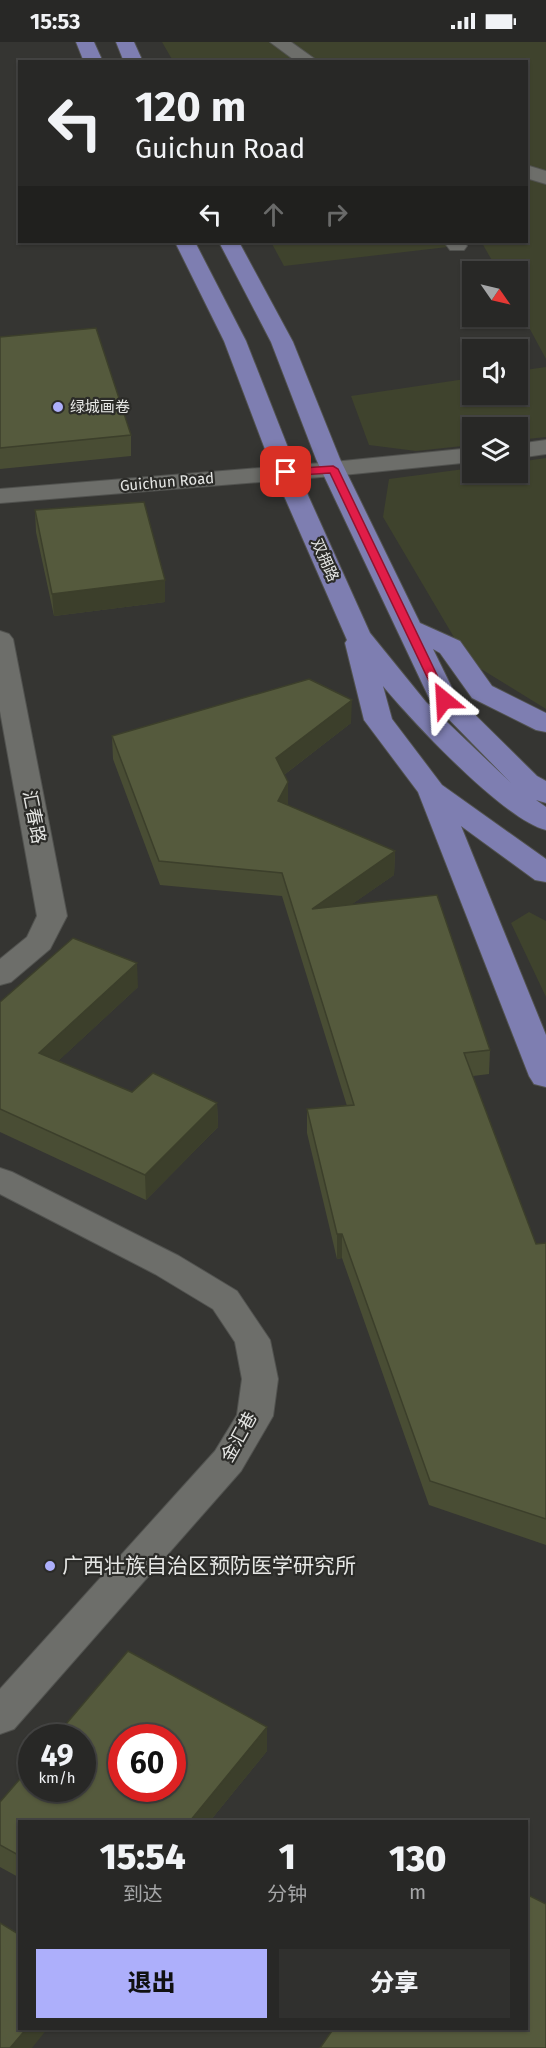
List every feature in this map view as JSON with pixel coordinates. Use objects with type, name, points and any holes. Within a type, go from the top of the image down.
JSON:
[{"type":"main road","points":[[85,42],[93,60]]},
{"type":"main road","points":[[125,42],[133,60]]},
{"type":"main road","name":"双拥路","points":[[186,243],[235,341],[286,472],[357,635],[416,708],[503,791],[546,821]]},
{"type":"main road","points":[[230,243],[282,342],[333,469],[444,700],[527,782],[546,794]]},
{"type":"main road","points":[[407,627],[450,647],[482,692],[546,724]]},
{"type":"main road","points":[[357,635],[378,720],[432,791],[546,1076]]},
{"type":"main road","points":[[432,791],[546,873]]},
{"type":"street","points":[[279,42],[307,60]]},
{"type":"street","points":[[528,172],[546,178]]},
{"type":"street","points":[[528,450],[546,447]]},
{"type":"street","name":"Guichun Road","points":[[0,496],[333,469],[462,456]]},
{"type":"street","name":"汇春路","points":[[0,639],[52,916],[39,942],[0,975]]},
{"type":"street","name":"金汇巷","points":[[0,1180],[167,1265],[225,1300],[252,1340],[260,1379],[255,1416],[228,1461],[0,1717]]},
{"type":"green space","points":[[162,42],[546,42],[546,359],[528,326],[528,261],[492,261],[482,243],[528,243],[528,60],[172,60]]},
{"type":"green space","points":[[272,243],[482,243],[284,266]]},
{"type":"green space","points":[[546,367],[546,437],[528,439],[528,417],[462,417],[462,446],[416,451],[369,445],[351,396],[462,379],[462,405],[528,405],[528,370]]},
{"type":"green space","points":[[546,458],[546,709],[468,661],[383,517],[389,479],[462,469],[462,483],[528,483],[528,461]]},
{"type":"green space","points":[[529,912],[546,921],[546,997],[511,923]]},
{"type":"building","name":"绿城画卷","points":[[96,328],[131,435],[0,448],[0,337]]},
{"type":"building","points":[[144,502],[165,580],[52,594],[35,510]]},
{"type":"building","points":[[309,679],[352,700],[276,758],[288,782],[278,801],[395,851],[312,909],[437,895],[490,1050],[464,1053],[536,1244],[546,1243],[546,1519],[430,1481],[342,1234],[337,1234],[307,1109],[354,1105],[282,873],[159,861],[112,736]]},
{"type":"building","points":[[73,938],[137,963],[39,1053],[132,1092],[153,1073],[217,1103],[145,1175],[0,1109],[0,1002]]},
{"type":"building","points":[[128,1651],[267,1727],[191,1820],[18,1820],[18,1855],[0,1845],[0,1802],[18,1781],[18,1802],[96,1802],[96,1724],[66,1724]]},
{"type":"building","points":[[528,1895],[546,1904],[546,2048],[320,2048],[333,2030],[528,2030]]},
{"type":"building","points":[[0,1923],[18,1934],[18,2030],[25,2030],[10,2048],[0,2048]]},
{"type":"place","name":"绿城画卷","points":[[58,407]]},
{"type":"place","name":"广西壮族自治区预防医学研究所","points":[[50,1566]]},
{"type":"route","points":[[286,472],[333,469],[444,700]]}]
